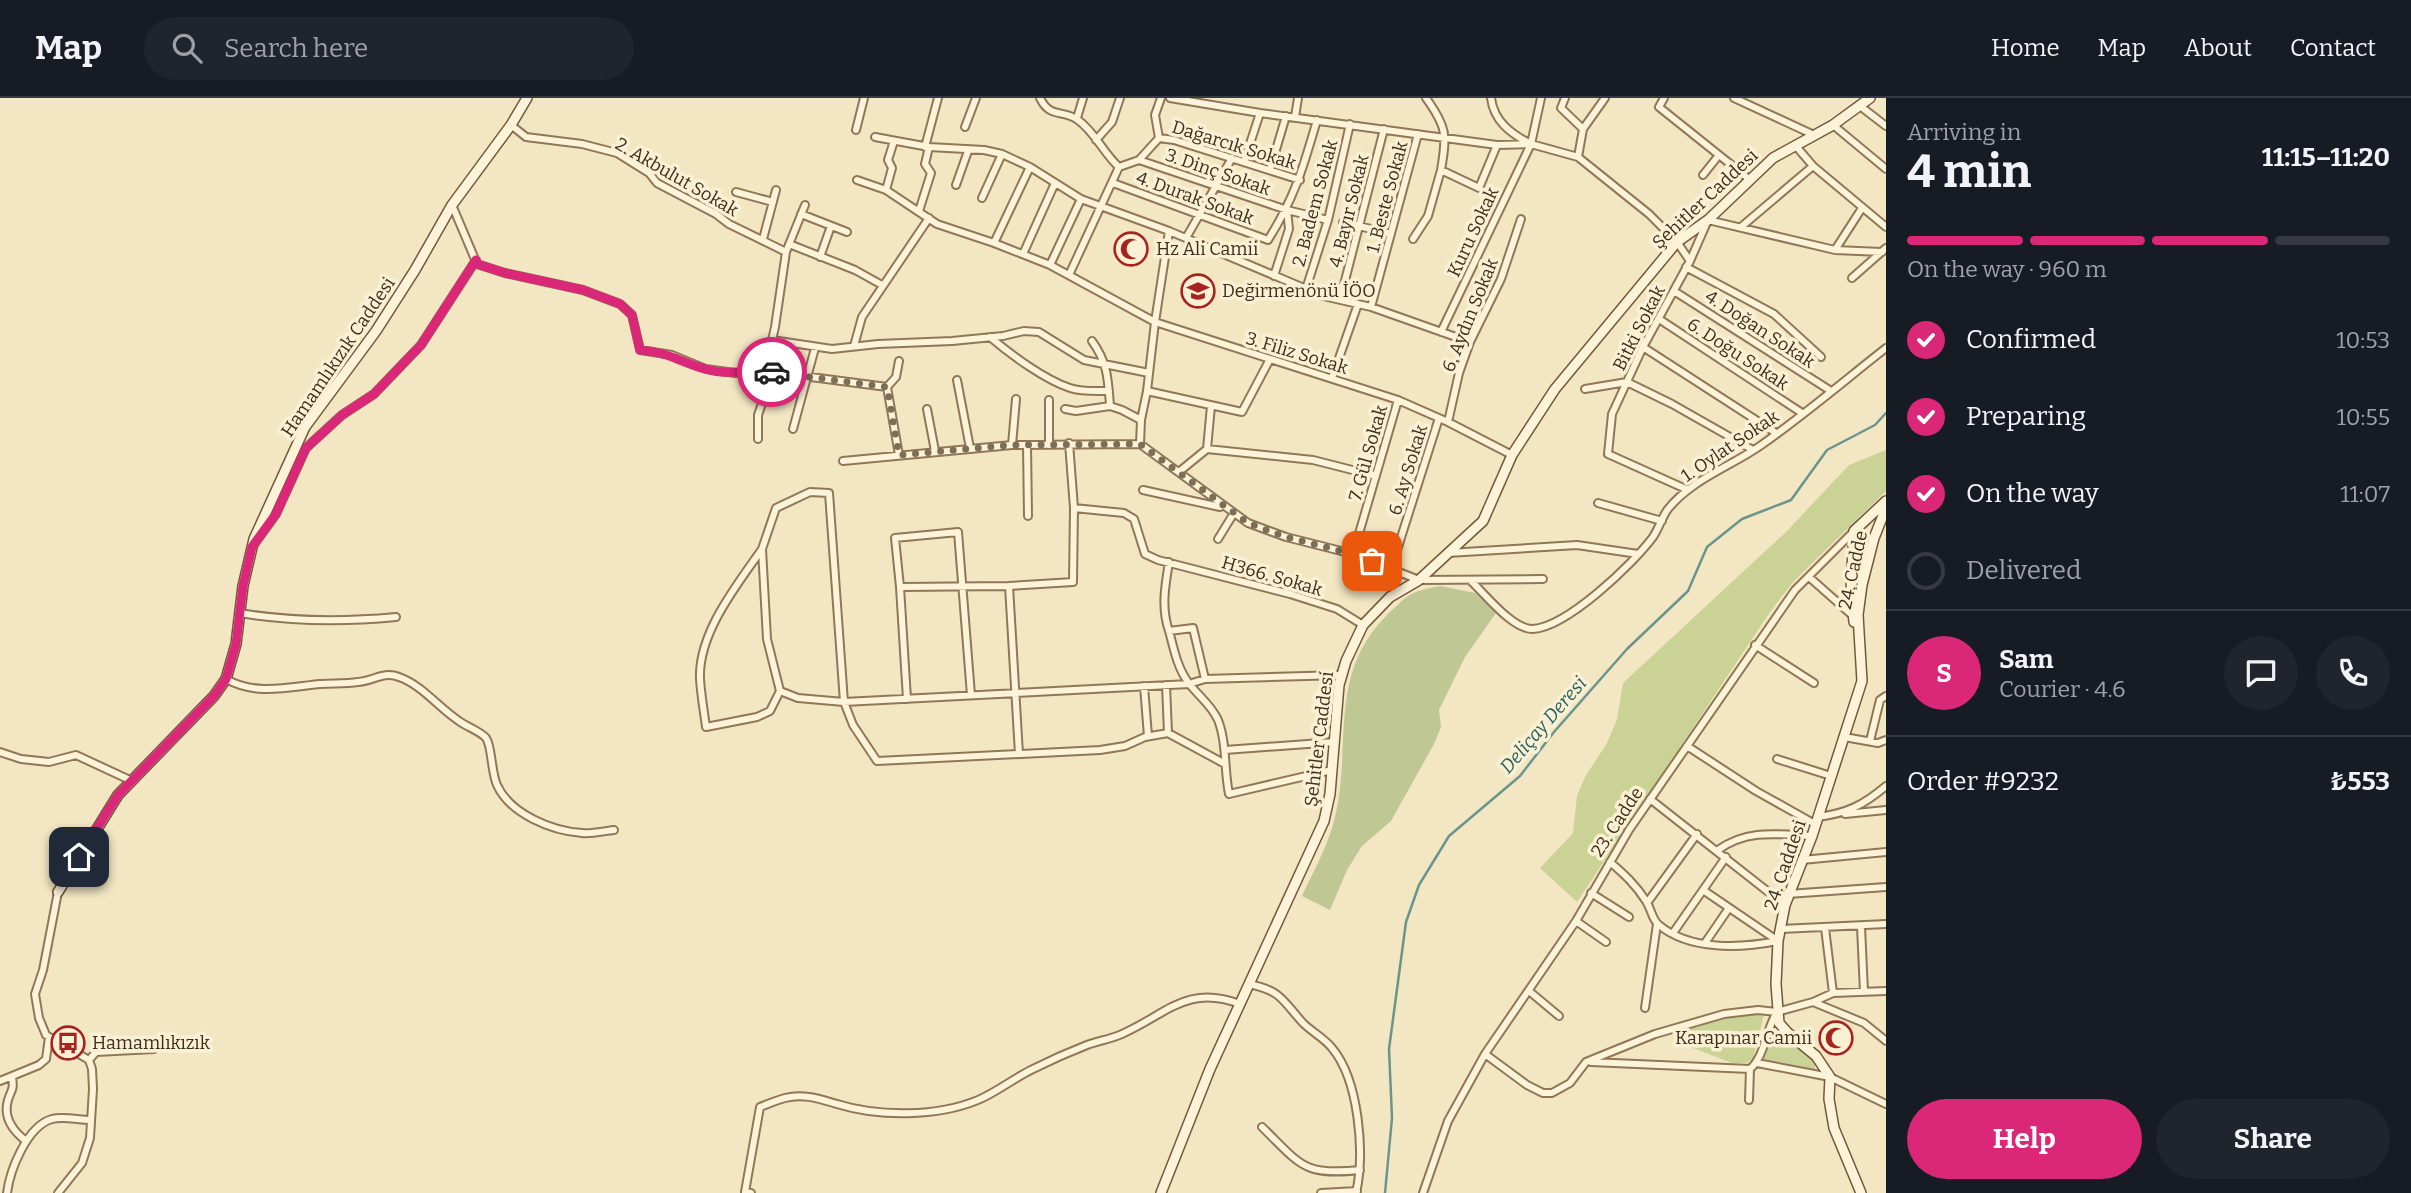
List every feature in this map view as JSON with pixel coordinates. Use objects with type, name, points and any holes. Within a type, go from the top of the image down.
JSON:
[{"type":"street","name":"Hamamlıkızık Caddesi","points":[[58,892],[118,795],[214,696],[226,679],[236,644],[252,547],[305,427],[383,321],[452,205],[511,125],[527,98]]},
{"type":"street","points":[[856,130],[864,98]]},
{"type":"street","points":[[919,211],[931,173],[925,164],[938,98]]},
{"type":"street","points":[[965,127],[976,98]]},
{"type":"street","points":[[1040,98],[1045,107],[1056,114],[1077,118],[1108,158],[1119,167]]},
{"type":"street","points":[[1045,107],[1048,98]]},
{"type":"street","points":[[1077,118],[1083,98]]},
{"type":"street","points":[[1096,140],[1112,122],[1120,98]]},
{"type":"street","points":[[1119,167],[1139,160],[1159,138],[1155,115],[1161,98]]},
{"type":"street","points":[[1170,98],[1497,145],[1531,144]]},
{"type":"street","points":[[1295,117],[1298,98]]},
{"type":"street","points":[[1413,239],[1428,216],[1441,170],[1446,138],[1438,115],[1426,98]]},
{"type":"street","points":[[1491,98],[1498,120],[1512,134],[1531,144],[1578,157],[1649,214],[1677,242],[1688,264],[1774,314],[1821,357]]},
{"type":"street","name":"Kuru Sokak","points":[[1441,332],[1531,144],[1541,98]]},
{"type":"street","points":[[1565,98],[1561,108],[1563,113],[1583,129]]},
{"type":"street","points":[[1578,157],[1583,129],[1605,98]]},
{"type":"street","points":[[1664,98],[1659,107],[1749,179]]},
{"type":"street","points":[[1734,98],[1814,135]]},
{"type":"street","name":"Şehitler Caddesi","points":[[1161,1193],[1210,1069],[1324,821],[1342,675],[1363,625],[1390,597],[1419,580],[1483,521],[1512,455],[1555,389],[1677,242],[1708,220],[1773,158],[1833,125],[1871,98]]},
{"type":"street","points":[[1860,106],[1886,126]]},
{"type":"street","points":[[1244,162],[1260,113]]},
{"type":"street","points":[[1270,170],[1286,116]]},
{"type":"street","points":[[1274,276],[1289,229],[1287,210],[1300,180],[1317,120]]},
{"type":"street","name":"2. Badem Sokak","points":[[1306,289],[1328,220],[1350,124]]},
{"type":"street","name":"2. Akbulut Sokak","points":[[511,125],[526,137],[582,144],[617,153],[649,173],[657,183],[716,214],[729,224],[786,252]]},
{"type":"street","points":[[1833,125],[1886,169]]},
{"type":"street","name":"4. Bayır Sokak","points":[[1340,300],[1384,129]]},
{"type":"street","name":"1. Beste Sokak","points":[[1371,307],[1419,134]]},
{"type":"street","points":[[875,137],[927,147],[984,150],[1002,154],[1030,167],[1081,199],[1169,231],[1306,289],[1371,307],[1470,342]]},
{"type":"street","name":"Dağarcık Sokak","points":[[1159,138],[1174,140],[1300,180]]},
{"type":"street","points":[[886,190],[892,168],[888,160],[894,141]]},
{"type":"street","points":[[1441,170],[1479,188],[1497,145]]},
{"type":"street","points":[[1795,145],[1813,166],[1886,227]]},
{"type":"street","points":[[956,185],[968,150]]},
{"type":"street","points":[[982,198],[1002,154]]},
{"type":"street","points":[[1703,175],[1719,155]]},
{"type":"street","points":[[1186,238],[1232,158]]},
{"type":"street","name":"3. Dinç Sokak","points":[[1139,160],[1287,210],[1328,220]]},
{"type":"street","points":[[1741,227],[1813,166]]},
{"type":"street","points":[[994,243],[1030,167]]},
{"type":"street","points":[[1069,275],[1119,167]]},
{"type":"street","name":"3. Filiz Sokak","points":[[857,180],[886,190],[946,228],[1050,265],[1155,323],[1398,400],[1512,455]]},
{"type":"street","points":[[1023,254],[1055,183]]},
{"type":"street","name":"4. Durak Sokak","points":[[1113,183],[1268,240],[1287,210]]},
{"type":"street","points":[[763,239],[776,190]]},
{"type":"street","points":[[736,192],[773,202]]},
{"type":"street","points":[[1050,265],[1081,199]]},
{"type":"street","points":[[452,205],[477,264],[583,290],[620,304],[632,315],[640,350],[672,355],[706,369],[735,373],[765,371],[887,387]]},
{"type":"street","points":[[758,439],[758,415],[767,389],[765,371],[786,252],[805,205]]},
{"type":"street","points":[[1835,250],[1862,208]]},
{"type":"street","points":[[801,215],[847,233]]},
{"type":"street","points":[[854,346],[862,317],[929,218]]},
{"type":"street","name":"6. Aydın Sokak","points":[[1448,422],[1459,373],[1470,342],[1502,279],[1521,219]]},
{"type":"street","points":[[1708,220],[1835,250],[1884,250]]},
{"type":"street","name":"Bitki Sokak","points":[[1688,490],[1608,454],[1612,414],[1708,220]]},
{"type":"street","points":[[1343,222],[1391,234]]},
{"type":"street","points":[[820,257],[831,226]]},
{"type":"street","points":[[1140,444],[1141,420],[1169,231]]},
{"type":"street","points":[[789,244],[855,270],[882,285]]},
{"type":"street","points":[[1852,278],[1884,250]]},
{"type":"street","points":[[252,547],[276,514],[306,448],[342,415],[374,394],[421,345],[476,260]]},
{"type":"street","name":"4. Doğan Sokak","points":[[1674,291],[1831,391]]},
{"type":"street","points":[[1332,377],[1358,304]]},
{"type":"street","name":"6. Doğu Sokak","points":[[1659,319],[1802,413]]},
{"type":"street","points":[[772,340],[815,348],[1039,332],[1084,360],[1149,373]]},
{"type":"street","points":[[989,337],[1015,358],[1056,382],[1072,389],[1109,391]]},
{"type":"street","points":[[1092,341],[1102,355],[1110,407]]},
{"type":"street","points":[[793,429],[815,348]]},
{"type":"street","points":[[1643,348],[1776,433]]},
{"type":"street","name":"1. Oylat Sokak","points":[[1471,581],[1525,628],[1535,629],[1552,623],[1591,599],[1638,554],[1654,536],[1668,509],[1688,490],[1753,450],[1886,348]]},
{"type":"street","points":[[1147,391],[1242,412],[1270,359]]},
{"type":"street","points":[[887,387],[896,377],[900,361]]},
{"type":"street","points":[[957,380],[970,448]]},
{"type":"street","points":[[1585,389],[1627,382],[1753,450]]},
{"type":"street","points":[[887,387],[899,455]]},
{"type":"street","points":[[1012,445],[1016,399]]},
{"type":"street","points":[[1049,400],[1049,445]]},
{"type":"street","name":"7. Gül Sokak","points":[[1353,554],[1398,400]]},
{"type":"street","points":[[1207,449],[1211,406]]},
{"type":"street","points":[[1065,409],[1076,411],[1110,407],[1141,420]]},
{"type":"street","points":[[927,409],[935,451]]},
{"type":"street","name":"6. Ay Sokak","points":[[1391,569],[1439,418]]},
{"type":"street","points":[[900,587],[1009,586],[1073,582],[1074,508],[1069,443]]},
{"type":"street","points":[[843,461],[1012,445],[1140,444],[1248,523],[1286,537],[1353,554],[1419,580],[1544,579]]},
{"type":"street","points":[[1027,445],[1028,516]]},
{"type":"street","points":[[1180,471],[1207,449],[1312,460],[1376,476]]},
{"type":"street","points":[[1143,490],[1226,508]]},
{"type":"street","points":[[762,548],[767,639],[780,691],[770,711],[757,717],[706,727],[700,677],[708,636],[733,589],[762,548],[776,508],[810,492],[829,493],[844,702],[853,725],[877,761],[1100,750],[1125,746],[1148,736],[1168,733],[1225,764]]},
{"type":"street","name":"23. Cadde","points":[[1423,1193],[1448,1121],[1485,1054],[1576,921],[1650,799],[1795,590],[1886,501]]},
{"type":"street","points":[[1598,503],[1662,521]]},
{"type":"street","name":"H366. Sokak","points":[[1074,508],[1124,513],[1135,519],[1145,554],[1337,609],[1363,625]]},
{"type":"street","name":"24. Cadde","points":[[1855,615],[1874,538],[1886,508]]},
{"type":"street","points":[[1218,539],[1234,513]]},
{"type":"street","name":"24. Cadde","points":[[1854,531],[1851,591],[1860,648]]},
{"type":"street","points":[[907,699],[895,538],[958,532],[971,695]]},
{"type":"street","points":[[1448,553],[1577,545],[1638,554]]},
{"type":"street","points":[[1170,562],[1163,606],[1164,620],[1179,667],[1189,684],[1211,707],[1218,721],[1225,750],[1229,794],[1332,771]]},
{"type":"street","points":[[1809,577],[1855,615]]},
{"type":"street","points":[[1009,586],[1019,754]]},
{"type":"street","points":[[240,612],[278,620],[309,622],[396,617]]},
{"type":"street","points":[[1169,631],[1193,628],[1205,679]]},
{"type":"street","points":[[1755,645],[1814,683]]},
{"type":"street","name":"24. Caddesi","points":[[1777,1012],[1775,992],[1778,941],[1785,905],[1812,836],[1862,681],[1860,648]]},
{"type":"street","points":[[226,679],[236,684],[279,690],[318,684],[361,682],[382,675],[397,676],[411,682],[459,722],[484,736],[489,744],[491,767],[498,787],[521,812],[560,829],[583,833],[614,830]]},
{"type":"street","points":[[780,691],[799,698],[844,702],[1189,684],[1205,679],[1342,675]]},
{"type":"street","points":[[1166,685],[1168,733]]},
{"type":"street","points":[[1144,686],[1148,736]]},
{"type":"street","points":[[1870,741],[1880,700],[1886,696]]},
{"type":"street","points":[[1844,737],[1878,743],[1886,740]]},
{"type":"street","points":[[1225,750],[1335,742]]},
{"type":"street","points":[[1687,746],[1756,791],[1817,821],[1863,804],[1886,786]]},
{"type":"street","points":[[0,751],[20,759],[49,762],[76,755],[132,781]]},
{"type":"street","points":[[1777,759],[1831,776]]},
{"type":"street","points":[[1650,799],[1785,905]]},
{"type":"street","points":[[1839,814],[1886,810]]},
{"type":"street","points":[[1718,850],[1744,836],[1760,833],[1812,836]]},
{"type":"street","points":[[1647,903],[1697,834]]},
{"type":"street","points":[[1802,860],[1886,852]]},
{"type":"street","points":[[1673,933],[1726,857]]},
{"type":"street","points":[[1610,862],[1632,881],[1657,924],[1645,1008]]},
{"type":"street","points":[[1788,894],[1886,887]]},
{"type":"street","points":[[1703,890],[1778,941]]},
{"type":"street","points":[[58,892],[43,970],[34,994],[46,1035],[89,1060],[93,1089],[90,1138],[82,1163],[58,1193]]},
{"type":"street","points":[[1591,893],[1629,917]]},
{"type":"street","points":[[1705,943],[1729,908]]},
{"type":"street","points":[[1576,921],[1606,942]]},
{"type":"street","points":[[1657,924],[1673,933],[1728,947],[1778,941]]},
{"type":"street","points":[[1781,929],[1886,924]]},
{"type":"street","points":[[1861,927],[1864,992]]},
{"type":"street","points":[[1825,928],[1833,993]]},
{"type":"street","points":[[1249,984],[1269,988],[1284,999],[1303,1023],[1332,1047],[1342,1063],[1358,1114],[1360,1170],[1357,1192],[1321,1193]]},
{"type":"street","points":[[1529,990],[1559,1016]]},
{"type":"street","points":[[1485,1054],[1543,1093],[1552,1093],[1570,1083],[1586,1062],[1655,1034],[1724,1014],[1758,1010],[1777,1012],[1833,993],[1886,991]]},
{"type":"street","points":[[751,1193],[745,1192],[760,1107],[786,1097],[809,1097],[838,1105],[899,1113],[943,1111],[980,1099],[1012,1079],[1057,1058],[1121,1034],[1175,1003],[1205,996],[1224,998],[1240,1004]]},
{"type":"street","points":[[1813,1002],[1843,1012],[1864,1023],[1886,1041]]},
{"type":"street","points":[[1586,1062],[1750,1069],[1757,1063],[1769,1025],[1777,1012]]},
{"type":"street","points":[[1777,1012],[1779,1023],[1815,1056],[1830,1077],[1829,1099],[1835,1128],[1861,1193]]},
{"type":"street","points":[[0,1081],[39,1065],[46,1059],[49,1037]]},
{"type":"street","points":[[89,1060],[96,1052],[154,1049]]},
{"type":"street","points":[[1757,1063],[1830,1077],[1886,1104]]},
{"type":"street","points":[[1749,1100],[1750,1069]]},
{"type":"street","points":[[12,1077],[14,1089],[7,1102],[8,1121],[26,1141]]},
{"type":"street","points":[[7,1193],[26,1141],[45,1122],[55,1118],[91,1120]]},
{"type":"street","points":[[1262,1127],[1288,1153],[1312,1170],[1360,1170]]},
{"type":"green space","points":[[1886,450],[1886,491],[1793,582],[1770,612],[1577,902],[1540,868],[1573,833],[1577,796],[1585,777],[1607,743],[1617,719],[1623,683],[1786,532],[1849,465]]},
{"type":"green space","points":[[1441,586],[1475,593],[1496,613],[1465,657],[1439,710],[1441,727],[1434,744],[1391,821],[1362,846],[1347,870],[1330,910],[1302,896],[1332,828],[1338,800],[1344,717],[1355,664],[1367,639],[1401,602],[1416,592]]},
{"type":"green space","points":[[1747,1013],[1764,1015],[1753,1058],[1747,1063],[1732,1063],[1680,1043],[1683,1030]]},
{"type":"green space","points":[[1770,1036],[1801,1050],[1815,1062],[1815,1070],[1766,1061],[1763,1057]]},
{"type":"waterway","name":"Deliçay Deresi","points":[[1385,1193],[1392,1118],[1389,1049],[1406,922],[1419,885],[1449,836],[1520,776],[1554,732],[1627,649],[1688,591],[1707,547],[1742,519],[1791,500],[1827,450],[1875,425],[1886,413]]},
{"type":"way so far","points":[[772,372],[887,387],[899,455],[1012,445],[1140,444],[1248,523],[1286,537],[1372,561]]},
{"type":"place","name":"Hz Ali Camii","points":[[1131,249]]},
{"type":"place","name":"Değirmenönü İÖO","points":[[1198,291]]},
{"type":"place","name":"Karapınar Camii","points":[[1836,1038]]},
{"type":"place","name":"Hamamlıkızık","points":[[68,1043]]},
{"type":"route","points":[[79,857],[118,795],[214,696],[226,679],[236,644],[243,586],[252,547],[276,514],[306,448],[342,415],[374,394],[421,345],[476,260],[477,264],[505,273],[583,290],[620,304],[632,315],[640,350],[672,355],[706,369],[735,373],[772,372]]}]
